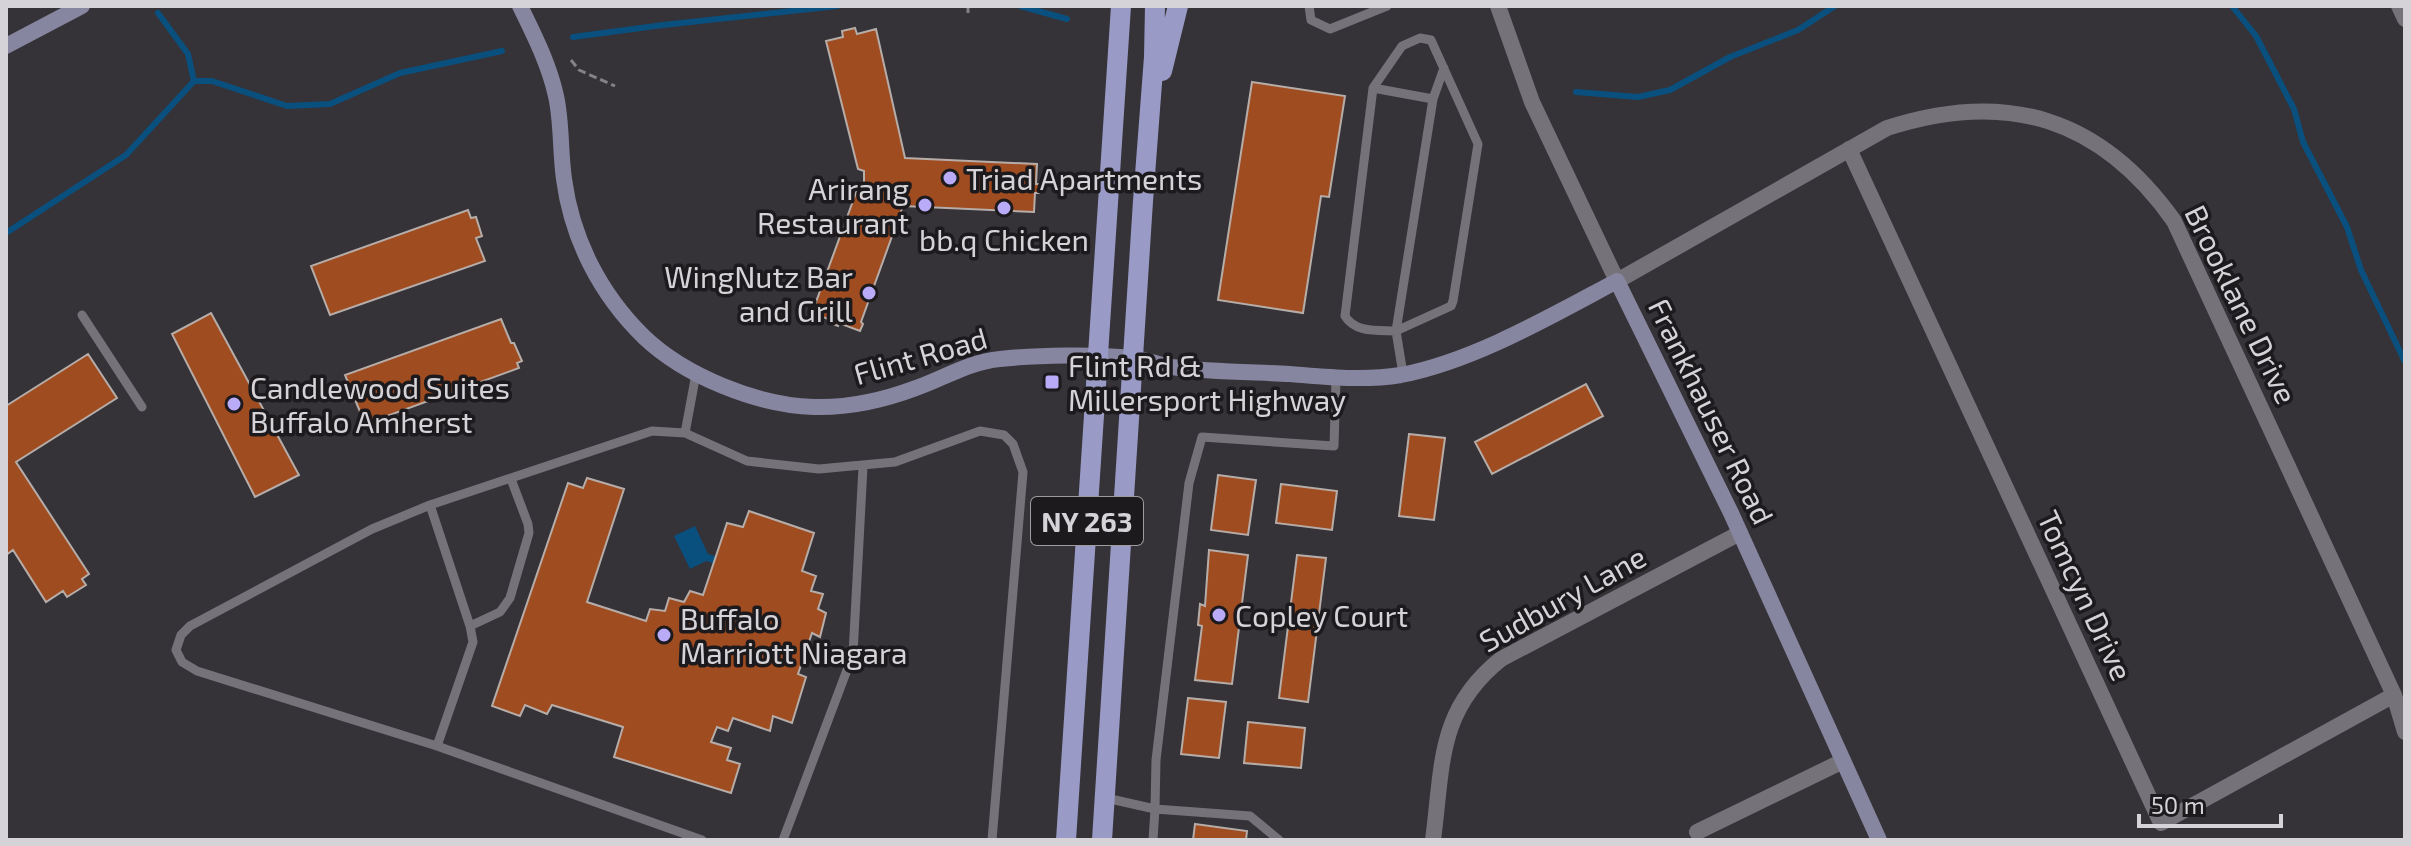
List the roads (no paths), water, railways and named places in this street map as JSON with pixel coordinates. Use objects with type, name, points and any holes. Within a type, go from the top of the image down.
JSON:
[{"type":"main road","name":"NY 263","points":[[1066,840],[1121,6]]},
{"type":"main road","name":"NY 263","points":[[1102,840],[1155,6]]},
{"type":"main road","points":[[1149,117],[1178,6]]},
{"type":"street","points":[[6,46],[82,6]]},
{"type":"street","name":"Flint Road","points":[[520,6],[547,63],[556,94],[566,194],[585,255],[608,295],[660,350],[696,374],[750,395],[781,403],[840,406],[882,398],[916,388],[972,364],[999,359],[1134,358],[1171,367],[1363,380],[1403,374],[1452,360],[1489,345],[1617,281]]},
{"type":"street","name":"Frankhauser Road","points":[[1498,6],[1537,112],[1740,533],[1879,840]]},
{"type":"street","points":[[2399,6],[2405,19]]},
{"type":"street","name":"Brooklane Drive","points":[[1617,281],[1887,128],[1925,115],[1989,110],[2021,114],[2052,122],[2109,151],[2156,195],[2174,221],[2394,695],[2405,732]]},
{"type":"street","name":"Tomcyn Drive","points":[[1849,149],[2161,823],[2394,695]]},
{"type":"street","name":"Sudbury Lane","points":[[1433,840],[1448,733],[1457,709],[1481,675],[1501,659],[1740,533]]},
{"type":"street","points":[[1697,832],[1843,761]]},
{"type":"lane","points":[[1309,6],[1311,20],[1330,29],[1385,6]]},
{"type":"lane","points":[[1420,38],[1431,40],[1444,68],[1478,144],[1453,301],[1451,306],[1396,331],[1359,329],[1345,316],[1373,88],[1402,46],[1420,38]]},
{"type":"lane","points":[[1403,374],[1396,331],[1433,99],[1444,68]]},
{"type":"lane","points":[[1373,88],[1433,99]]},
{"type":"lane","points":[[82,315],[142,407]]},
{"type":"lane","points":[[685,433],[696,374]]},
{"type":"lane","points":[[1153,840],[1156,760],[1189,483],[1202,437],[1334,446],[1336,378]]},
{"type":"lane","points":[[702,840],[437,746],[197,671],[182,662],[176,650],[181,635],[190,626],[372,529],[430,505],[652,431],[685,433],[747,461],[819,469],[863,467],[912,457],[980,431],[1004,435],[1013,444],[1023,472],[992,840]]},
{"type":"lane","points":[[783,840],[853,654],[863,467]]},
{"type":"lane","points":[[470,626],[500,612],[510,598],[529,533],[511,479]]},
{"type":"lane","points":[[430,505],[473,642],[437,746]]},
{"type":"lane","points":[[1106,798],[1155,809],[1250,816],[1279,840]]},
{"type":"water","points":[[695,526],[708,554],[715,556],[713,563],[706,561],[690,569],[674,536]]},
{"type":"waterway","points":[[573,37],[837,6]]},
{"type":"waterway","points":[[1020,6],[1067,19]]},
{"type":"waterway","points":[[1576,92],[1638,97],[1670,90],[1730,57],[1798,30],[1835,6]]},
{"type":"waterway","points":[[2232,6],[2256,36],[2294,109],[2303,142],[2347,227],[2361,270],[2405,362]]},
{"type":"waterway","points":[[6,233],[126,155],[194,81],[188,54],[158,13]]},
{"type":"waterway","points":[[194,81],[212,81],[287,106],[330,104],[400,73],[502,51]]},
{"type":"place","name":"Triad Apartments","points":[[950,178]]},
{"type":"place","name":"Arirang Restaurant","points":[[925,205]]},
{"type":"place","name":"bb.q Chicken","points":[[1004,208]]},
{"type":"place","name":"WingNutz Bar and Grill","points":[[869,293]]},
{"type":"place","name":"Flint Rd & Millersport Highway","points":[[1052,382]]},
{"type":"place","name":"Candlewood Suites Buffalo Amherst","points":[[234,404]]},
{"type":"place","name":"Copley Court","points":[[1219,615]]},
{"type":"place","name":"Buffalo Marriott Niagara","points":[[664,635]]}]
